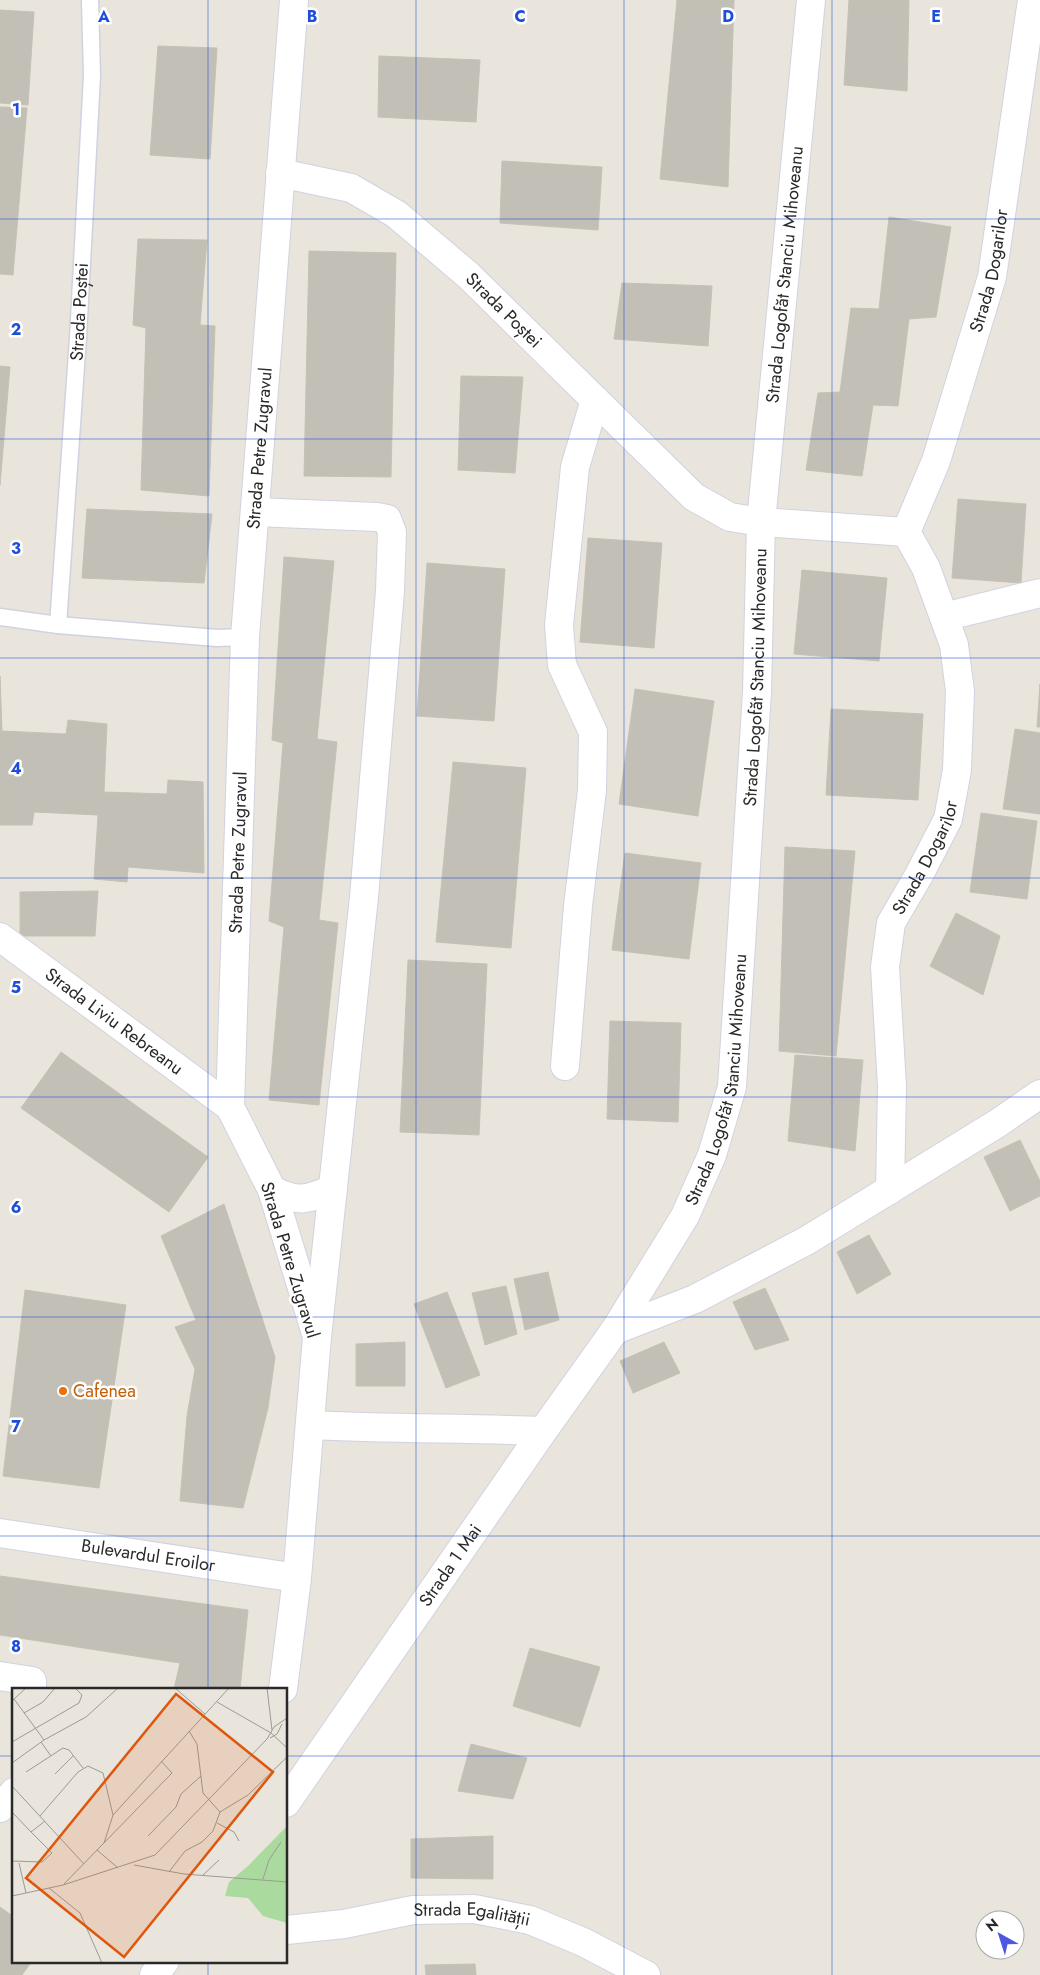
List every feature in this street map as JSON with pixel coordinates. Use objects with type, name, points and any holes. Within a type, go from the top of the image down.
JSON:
[{"type":"street","name":"Strada Petre Zugravul","points":[[283,1688],[297,1578],[317,1337],[272,1190],[230,1108],[245,638],[294,0]]},
{"type":"street","name":"Strada Logofăt Stanciu Mihoveanu","points":[[615,1330],[685,1216],[712,1155],[732,1087],[756,701],[761,522],[811,0]]},
{"type":"street","name":"Strada Dogarilor","points":[[890,1190],[892,1086],[885,967],[892,923],[948,819],[957,770],[960,691],[954,645],[926,568],[906,532],[936,461],[992,277],[1032,0]]},
{"type":"street","name":"Strada Poștei","points":[[280,173],[351,188],[396,214],[468,275],[694,497],[730,517],[761,522]]},
{"type":"street","points":[[565,1066],[578,906],[592,790],[592,732],[562,665],[559,625],[575,467],[596,400]]},
{"type":"street","points":[[255,512],[377,517],[387,519],[392,532],[390,600],[364,897],[317,1337]]},
{"type":"street","points":[[761,522],[906,532]]},
{"type":"street","points":[[944,616],[1040,593]]},
{"type":"street","name":"Strada Liviu Rebreanu","points":[[0,937],[230,1108]]},
{"type":"street","points":[[615,1330],[695,1299],[806,1241],[998,1123],[1040,1094]]},
{"type":"street","points":[[272,1190],[288,1198],[308,1200],[333,1189]]},
{"type":"street","name":"Strada 1 Mai","points":[[288,1800],[615,1330]]},
{"type":"street","points":[[310,1424],[410,1429],[485,1428],[543,1431]]},
{"type":"street","name":"Bulevardul Eroilor","points":[[0,1533],[297,1578]]},
{"type":"street","points":[[0,1676],[32,1681],[32,1688]]},
{"type":"street","points":[[0,1808],[12,1794]]},
{"type":"street","name":"Strada Egalității","points":[[288,1930],[344,1924],[413,1910],[474,1909],[530,1920],[584,1942],[646,1975]]},
{"type":"street","points":[[154,1975],[164,1962]]},
{"type":"lane","name":"Strada Poștei","points":[[58,625],[78,338],[92,76],[90,0]]},
{"type":"lane","points":[[0,618],[58,625],[217,638],[245,638]]},
{"type":"building","points":[[677,0],[734,0],[728,187],[660,179]]},
{"type":"building","points":[[849,0],[909,0],[907,91],[844,85]]},
{"type":"building","points":[[0,10],[34,12],[28,105],[0,103]]},
{"type":"building","points":[[158,46],[217,48],[210,159],[150,155]]},
{"type":"building","points":[[379,56],[480,60],[476,122],[378,117]]},
{"type":"building","points":[[0,107],[27,108],[13,275],[0,274]]},
{"type":"building","points":[[502,161],[602,167],[598,230],[500,223]]},
{"type":"building","points":[[889,217],[951,227],[936,317],[909,319],[898,406],[873,405],[862,476],[806,470],[818,393],[840,392],[851,308],[879,309]]},
{"type":"building","points":[[138,239],[207,240],[200,325],[215,326],[209,496],[141,490],[146,328],[133,325]]},
{"type":"building","points":[[309,251],[396,253],[391,477],[304,476]]},
{"type":"building","points":[[622,283],[712,286],[708,346],[614,339]]},
{"type":"building","points":[[0,366],[10,367],[0,485]]},
{"type":"building","points":[[461,376],[523,377],[515,473],[458,470]]},
{"type":"building","points":[[958,499],[1026,504],[1021,583],[952,578]]},
{"type":"building","points":[[87,509],[212,514],[204,583],[82,578]]},
{"type":"building","points":[[588,538],[662,543],[654,648],[580,642]]},
{"type":"building","points":[[284,557],[334,561],[317,739],[337,742],[319,920],[338,923],[319,1105],[269,1100],[284,927],[269,921],[283,743],[272,740]]},
{"type":"building","points":[[427,563],[505,569],[494,721],[417,716]]},
{"type":"building","points":[[802,570],[887,578],[879,661],[794,654]]},
{"type":"building","points":[[0,676],[2,731],[66,734],[68,720],[107,724],[104,792],[167,794],[168,780],[203,782],[204,873],[128,867],[127,882],[94,879],[98,815],[34,812],[32,825],[0,825]]},
{"type":"building","points":[[1040,684],[1040,727],[1037,727]]},
{"type":"building","points":[[635,689],[714,701],[698,816],[619,804]]},
{"type":"building","points":[[831,709],[923,714],[918,800],[826,795]]},
{"type":"building","points":[[1015,729],[1040,733],[1040,814],[1003,809]]},
{"type":"building","points":[[453,762],[526,768],[511,948],[436,942]]},
{"type":"building","points":[[981,813],[1037,821],[1027,899],[970,892]]},
{"type":"building","points":[[785,847],[855,851],[836,1056],[779,1051]]},
{"type":"building","points":[[625,853],[701,863],[689,959],[612,950]]},
{"type":"building","points":[[98,891],[95,936],[20,936],[20,892]]},
{"type":"building","points":[[956,913],[1000,936],[983,995],[930,966]]},
{"type":"building","points":[[408,960],[487,964],[479,1135],[400,1132]]},
{"type":"building","points":[[610,1021],[681,1023],[678,1122],[607,1119]]},
{"type":"building","points":[[61,1052],[208,1157],[169,1212],[21,1108]]},
{"type":"building","points":[[795,1055],[863,1060],[855,1151],[788,1141]]},
{"type":"building","points":[[1020,1140],[1040,1181],[1040,1196],[1010,1211],[984,1157]]},
{"type":"building","points":[[224,1204],[275,1357],[268,1408],[243,1508],[180,1501],[187,1416],[195,1369],[175,1327],[196,1320],[161,1236]]},
{"type":"building","points":[[869,1235],[891,1274],[857,1294],[837,1252]]},
{"type":"building","points":[[548,1272],[559,1320],[525,1330],[514,1279]]},
{"type":"building","points":[[506,1286],[517,1334],[485,1345],[472,1293]]},
{"type":"building","points":[[765,1288],[789,1340],[755,1350],[733,1302]]},
{"type":"building","name":"Cafenea","points":[[25,1290],[126,1305],[99,1488],[3,1476]]},
{"type":"building","points":[[447,1292],[480,1375],[446,1388],[414,1304]]},
{"type":"building","points":[[405,1342],[405,1386],[356,1386],[356,1344]]},
{"type":"building","points":[[664,1342],[680,1373],[633,1393],[620,1361]]},
{"type":"building","points":[[0,1576],[248,1610],[240,1688],[174,1688],[180,1663],[0,1635]]},
{"type":"building","points":[[530,1648],[600,1667],[580,1727],[513,1706]]},
{"type":"building","points":[[471,1744],[527,1758],[513,1799],[458,1791]]},
{"type":"building","points":[[493,1836],[493,1879],[411,1878],[411,1839]]},
{"type":"building","points":[[0,1907],[12,1916],[12,1962],[31,1962],[22,1975],[0,1975]]},
{"type":"building","points":[[475,1964],[476,1975],[426,1975],[425,1965]]},
{"type":"place","name":"Cafenea","points":[[63,1391]]}]
